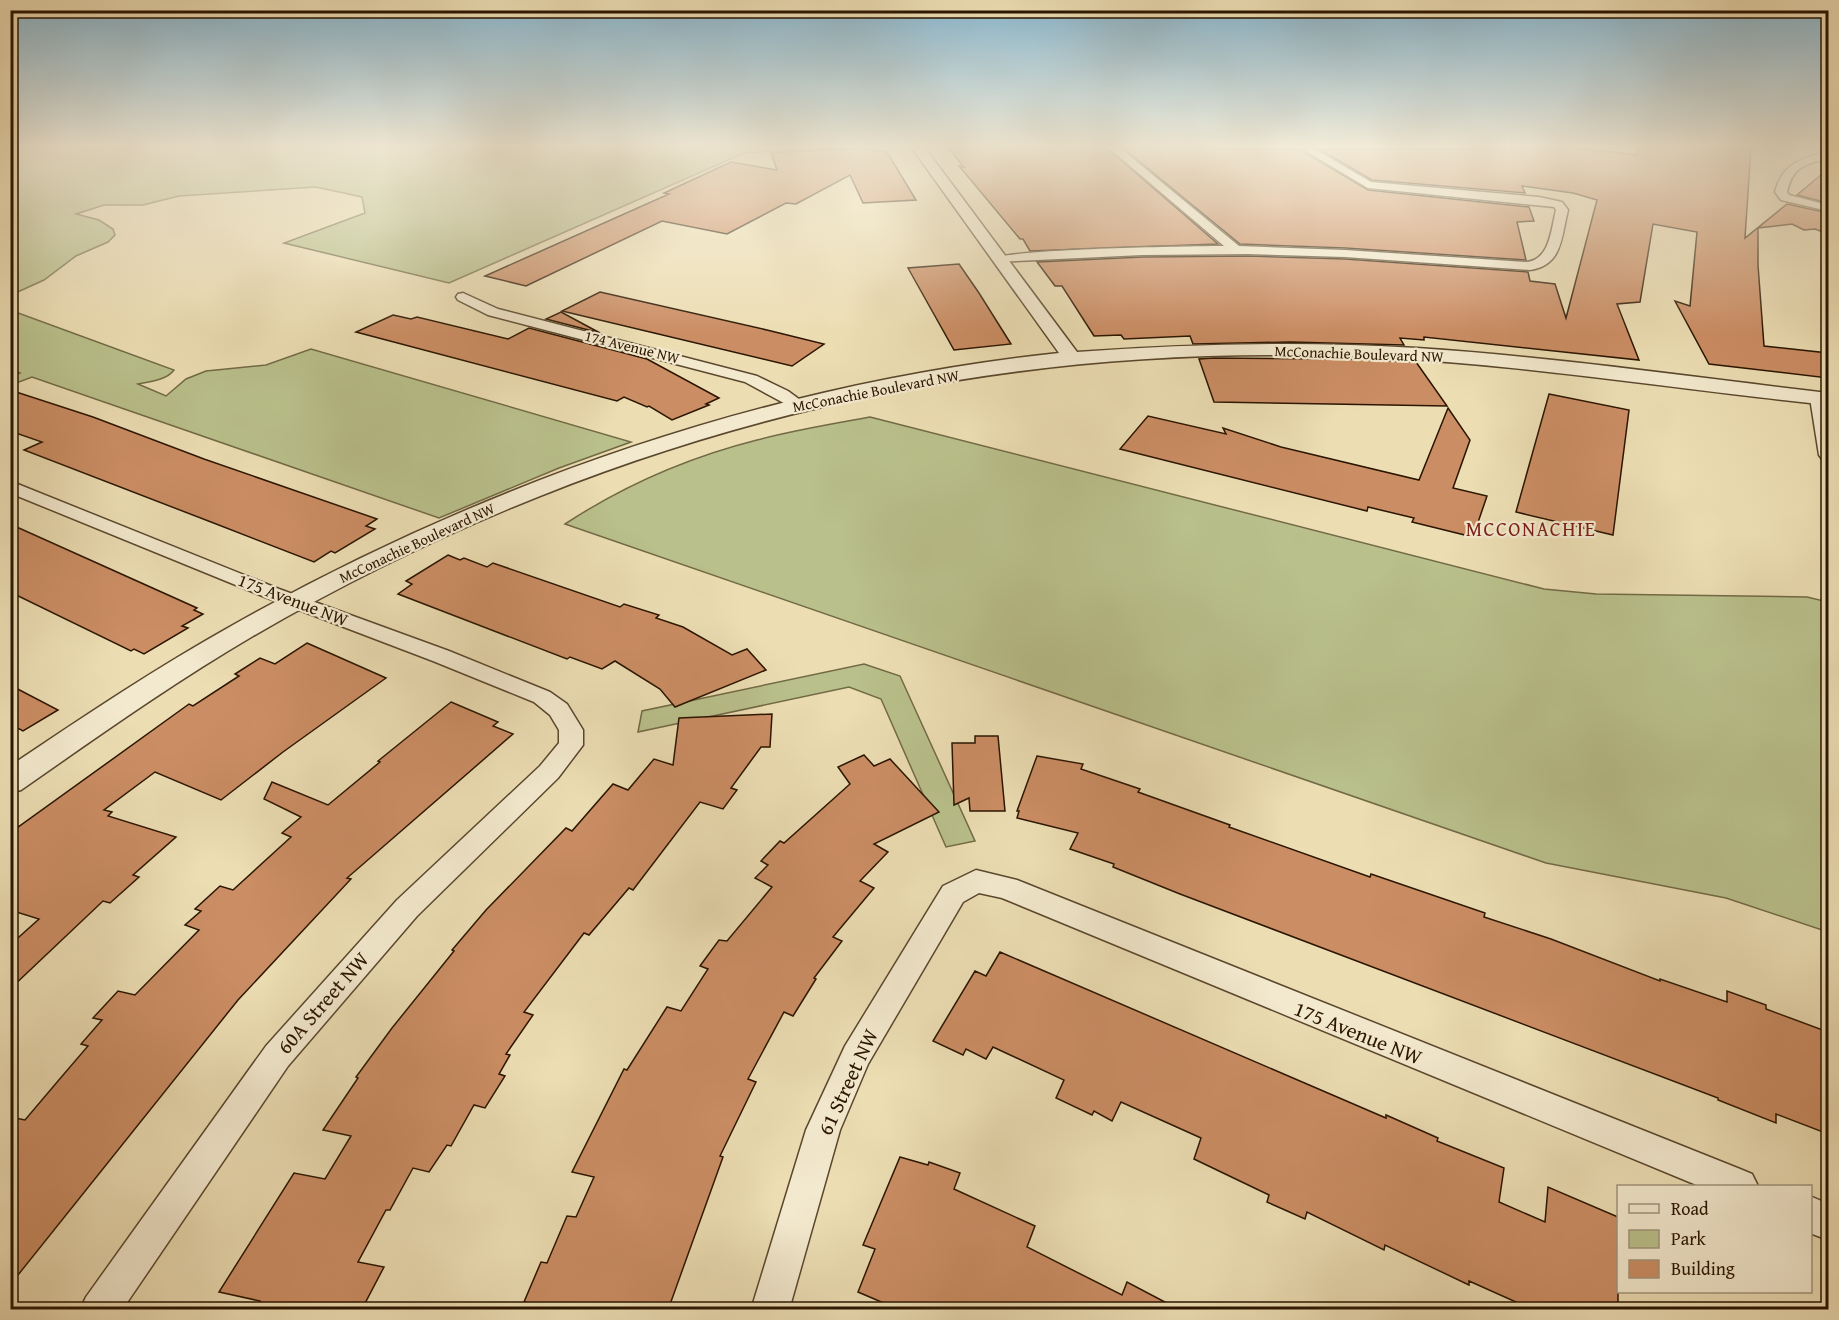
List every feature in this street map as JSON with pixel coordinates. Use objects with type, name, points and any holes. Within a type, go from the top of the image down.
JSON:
[{"type":"street","points":[[964,210],[1072,358]]},
{"type":"street","points":[[1188,210],[1236,250]]},
{"type":"street","points":[[1000,259],[1119,252],[1236,250],[1409,257],[1537,266],[1545,262],[1550,255],[1562,210]]},
{"type":"street","name":"174 Avenue NW","points":[[463,297],[493,312],[751,379],[774,389],[799,405]]},
{"type":"street","name":"McConachie Boulevard NW","points":[[10,782],[133,700],[296,602],[446,528],[530,491],[657,445],[799,405],[867,390],[1072,358],[1280,351],[1419,354],[1543,365],[1823,399]]},
{"type":"street","points":[[1823,399],[1828,454]]},
{"type":"street","name":"175 Avenue NW","points":[[10,486],[296,602],[441,656],[542,698],[559,710],[567,723]]},
{"type":"street","name":"60A Street NW","points":[[99,1310],[277,1056],[407,908],[549,772],[571,745],[571,730],[567,723]]},
{"type":"street","name":"175 Avenue NW","points":[[976,881],[1007,888],[1738,1185]]},
{"type":"street","name":"61 Street NW","points":[[770,1310],[824,1130],[856,1056],[953,894],[976,881]]},
{"type":"street","points":[[1812,1216],[1828,1222]]},
{"type":"green space","points":[[10,210],[90,210],[76,214],[99,220],[113,229],[115,235],[108,242],[76,256],[44,280],[11,295]]},
{"type":"green space","points":[[364,210],[616,210],[449,283],[284,243],[365,213]]},
{"type":"green space","points":[[10,310],[174,370],[162,378],[138,384],[166,396],[186,379],[206,371],[266,365],[311,349],[631,442],[559,468],[439,518],[32,377],[11,385],[11,377],[20,373],[11,369]]},
{"type":"green space","points":[[870,417],[1544,589],[1596,594],[1807,597],[1828,602],[1828,932],[1726,898],[1546,863],[565,524],[634,485],[707,455],[771,436]]},
{"type":"green space","points":[[864,664],[900,676],[975,841],[946,847],[881,699],[849,687],[638,732],[642,711]]},
{"type":"building","points":[[634,210],[773,210],[727,234],[662,221],[526,286],[485,276]]},
{"type":"building","points":[[995,210],[1178,210],[1218,244],[1030,251],[1023,239],[1020,239]]},
{"type":"building","points":[[1198,210],[1530,210],[1534,221],[1517,222],[1526,260],[1345,248],[1240,244]]},
{"type":"building","points":[[1594,210],[1747,210],[1745,238],[1780,210],[1813,210],[1828,213],[1828,234],[1815,229],[1804,230],[1792,224],[1758,228],[1758,265],[1764,346],[1828,353],[1828,378],[1709,364],[1675,301],[1690,306],[1697,232],[1653,224],[1640,302],[1617,304],[1639,360],[1424,337],[1424,340],[1400,338],[1404,345],[1290,342],[1193,344],[1190,336],[1124,339],[1121,335],[1094,336],[1062,286],[1055,286],[1037,262],[1142,257],[1248,256],[1345,259],[1528,272],[1530,281],[1555,284],[1566,318]]},
{"type":"building","points":[[959,264],[1011,344],[954,350],[908,268]]},
{"type":"building","points":[[600,292],[824,344],[792,366],[562,311]]},
{"type":"building","points":[[561,312],[600,333],[546,319]]},
{"type":"building","points":[[393,315],[411,319],[417,317],[508,339],[529,328],[647,359],[719,398],[706,404],[709,405],[672,420],[649,406],[624,397],[617,401],[356,332]]},
{"type":"building","points":[[1199,359],[1362,359],[1416,362],[1447,406],[1214,402]]},
{"type":"building","points":[[10,390],[93,417],[204,459],[377,519],[366,526],[375,529],[335,553],[331,551],[314,562],[24,450],[42,442],[10,431]]},
{"type":"building","points":[[1549,394],[1629,410],[1613,535],[1516,512]]},
{"type":"building","points":[[1448,408],[1470,440],[1453,488],[1487,496],[1473,537],[1412,522],[1414,518],[1368,507],[1367,511],[1120,449],[1148,416],[1226,434],[1223,428],[1281,447],[1419,480]]},
{"type":"building","points":[[10,524],[197,608],[194,610],[203,614],[182,626],[188,628],[144,654],[134,649],[131,651],[10,592]]},
{"type":"building","points":[[448,555],[460,560],[464,558],[487,567],[493,563],[620,607],[624,604],[659,615],[656,618],[683,627],[732,655],[747,649],[766,670],[675,707],[660,689],[615,661],[602,669],[570,657],[567,659],[398,594],[412,584],[406,581]]},
{"type":"building","points":[[307,643],[386,678],[221,800],[155,772],[104,810],[112,812],[108,816],[176,837],[133,875],[139,877],[110,903],[103,901],[10,989],[10,945],[39,919],[10,910],[10,833],[189,704],[193,706],[239,676],[235,674],[260,658],[275,664]]},
{"type":"building","points":[[10,685],[58,710],[23,731],[10,724]]},
{"type":"building","points":[[451,702],[498,722],[493,726],[513,734],[347,878],[351,879],[238,1000],[10,1285],[10,1117],[25,1120],[88,1046],[81,1044],[102,1020],[93,1018],[118,991],[135,995],[199,930],[185,925],[201,911],[195,909],[220,886],[233,890],[291,837],[282,833],[301,817],[264,799],[272,782],[328,805]]},
{"type":"building","points":[[772,714],[770,747],[761,747],[731,788],[737,790],[723,809],[700,802],[633,890],[629,888],[589,935],[584,933],[524,1012],[533,1015],[506,1054],[510,1055],[499,1074],[505,1076],[485,1108],[474,1105],[451,1146],[447,1145],[429,1172],[413,1168],[390,1210],[386,1210],[358,1262],[384,1267],[363,1307],[357,1305],[354,1310],[255,1310],[260,1301],[219,1292],[294,1173],[325,1179],[351,1136],[323,1130],[358,1078],[356,1077],[392,1028],[486,910],[566,828],[572,831],[613,784],[628,790],[654,759],[673,765],[679,718]]},
{"type":"building","points":[[975,736],[998,736],[1005,811],[970,811],[969,798],[954,805],[952,743],[975,743]]},
{"type":"building","points":[[864,755],[874,766],[890,759],[939,812],[874,844],[888,852],[860,881],[874,888],[833,937],[842,941],[814,978],[816,979],[793,1016],[784,1012],[748,1079],[756,1082],[720,1156],[723,1157],[668,1310],[526,1310],[529,1303],[524,1302],[541,1262],[547,1263],[567,1216],[576,1217],[594,1177],[572,1172],[624,1069],[627,1070],[667,1007],[681,1011],[708,969],[700,966],[719,940],[727,941],[772,887],[755,878],[768,865],[761,861],[780,841],[784,843],[850,784],[838,767]]},
{"type":"building","points":[[1037,756],[1083,764],[1081,769],[1140,789],[1138,792],[1230,825],[1229,827],[1370,877],[1371,874],[1485,913],[1484,917],[1551,939],[1660,981],[1660,979],[1727,1002],[1727,991],[1766,1005],[1766,1009],[1828,1032],[1828,1134],[1776,1114],[1776,1123],[1718,1100],[1718,1098],[1180,894],[1113,867],[1114,864],[1070,849],[1078,833],[1017,818],[1019,811],[1017,811]]},
{"type":"building","points":[[1000,952],[1386,1118],[1386,1115],[1438,1138],[1437,1141],[1504,1168],[1499,1202],[1545,1222],[1548,1187],[1617,1217],[1618,1310],[1515,1310],[1516,1302],[1469,1281],[1469,1285],[1385,1245],[1384,1250],[1307,1212],[1305,1219],[1267,1202],[1269,1195],[1194,1159],[1201,1138],[1121,1102],[1112,1121],[1094,1111],[1092,1115],[1056,1098],[1064,1080],[993,1047],[986,1059],[966,1049],[963,1055],[933,1041],[975,971],[986,976]]},
{"type":"building","points":[[900,1157],[928,1165],[929,1162],[960,1173],[954,1189],[1035,1226],[1027,1247],[1122,1295],[1127,1282],[1180,1310],[900,1310],[858,1292],[875,1249],[863,1245]]},
{"type":"district","name":"MCCONACHIE","points":[[1531,529]]}]
